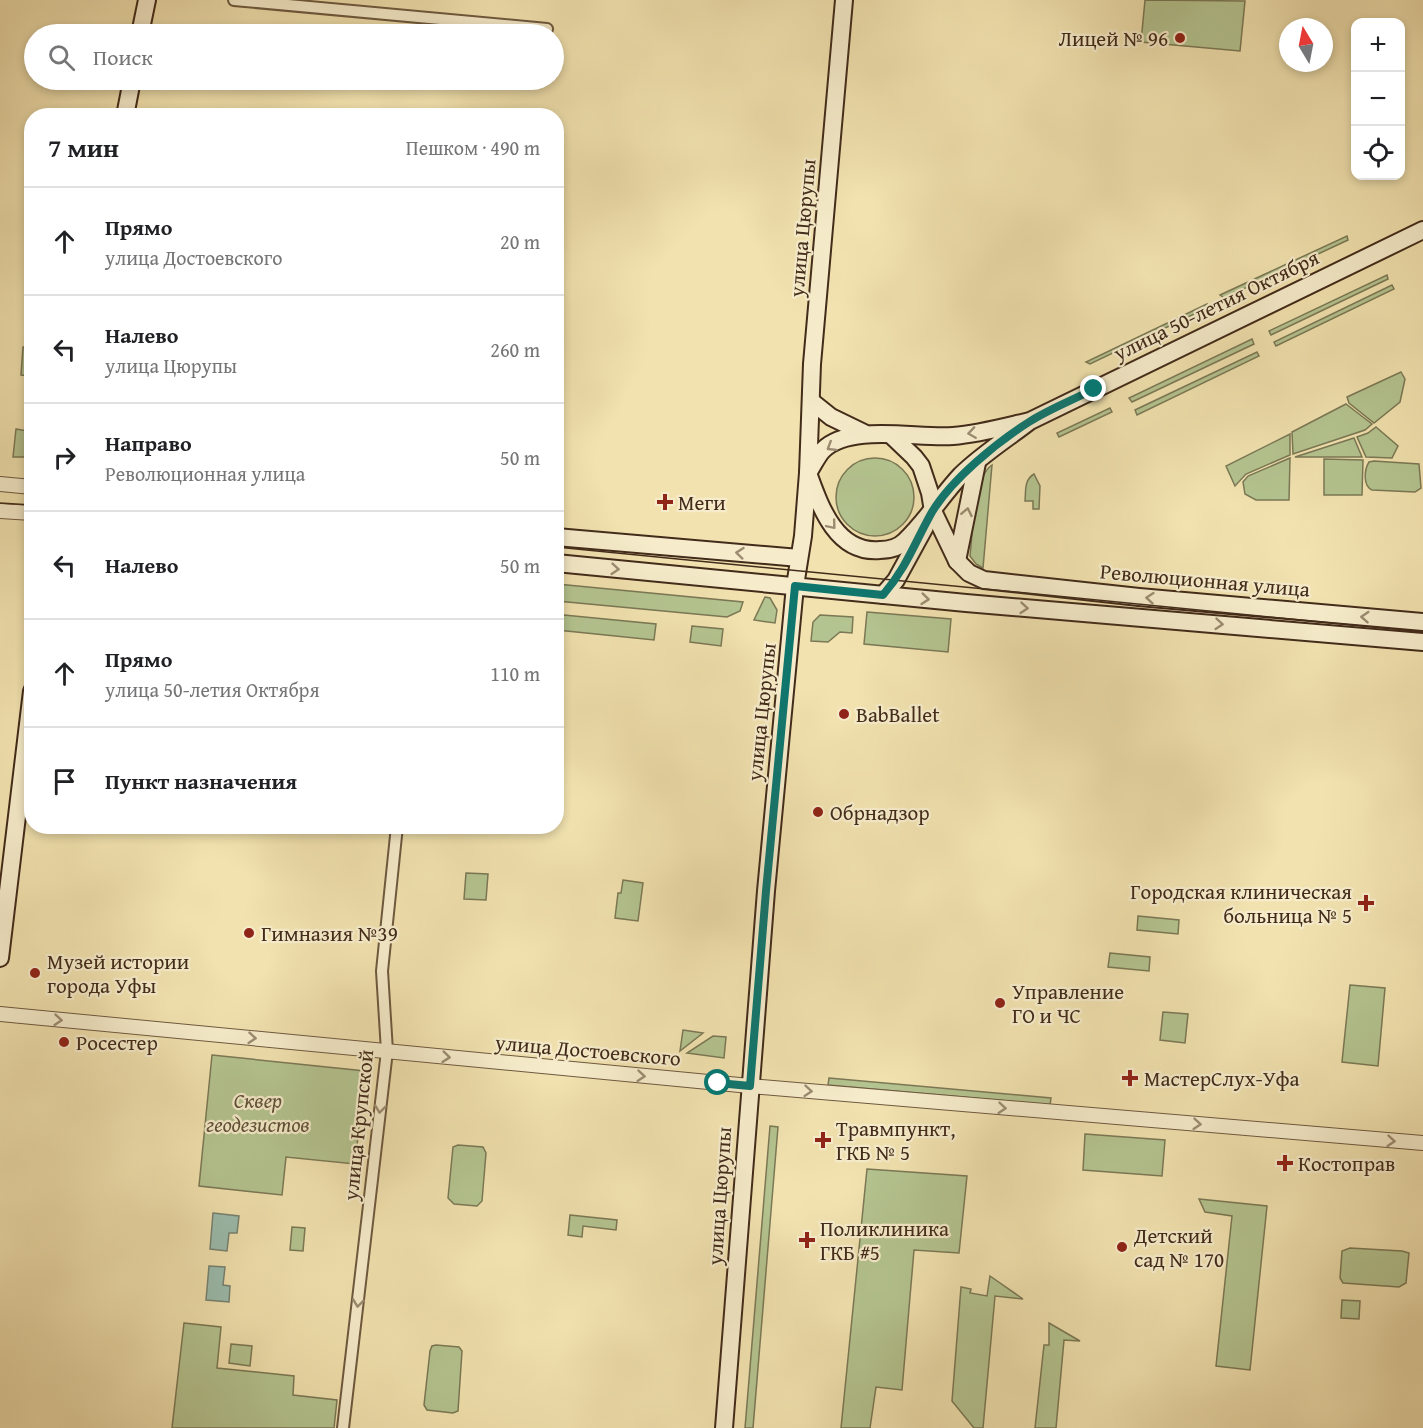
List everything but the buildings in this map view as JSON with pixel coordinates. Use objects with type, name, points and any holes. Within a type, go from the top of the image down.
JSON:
[{"type":"main road","points":[[142,24],[147,0]]},
{"type":"main road","name":"улица Цюрупы","points":[[724,1428],[766,891],[795,586],[803,536],[812,364],[844,0]]},
{"type":"main road","points":[[127,108],[130,90]]},
{"type":"main road","name":"улица 50-летия Октября","points":[[933,511],[961,476],[1030,421],[1423,230]]},
{"type":"main road","points":[[811,401],[831,417],[864,433],[892,435],[914,457],[921,466],[933,511],[957,561]]},
{"type":"main road","name":"улица 50-летия Октября","points":[[892,435],[951,436],[987,431],[1030,421]]},
{"type":"main road","points":[[864,433],[834,443],[824,450],[808,473],[826,519],[846,540],[864,549],[884,550],[903,543],[933,511]]},
{"type":"main road","points":[[957,561],[977,463]]},
{"type":"main road","points":[[883,595],[896,580],[913,552],[933,511]]},
{"type":"main road","points":[[564,538],[799,558]]},
{"type":"main road","name":"Революционная улица","points":[[957,561],[969,573],[984,580],[1138,597],[1423,622]]},
{"type":"main road","points":[[564,564],[966,603],[1423,642]]},
{"type":"main road","points":[[0,958],[24,758]]},
{"type":"street","points":[[234,0],[493,24]]},
{"type":"street","points":[[0,484],[24,486]]},
{"type":"street","points":[[0,511],[24,512]]},
{"type":"street","name":"улица Крупской","points":[[343,1428],[387,1051],[382,971],[396,834]]},
{"type":"street","name":"улица Достоевского","points":[[0,1014],[750,1086],[1423,1143]]},
{"type":"green space","points":[[1145,0],[1245,1],[1240,51],[1141,42]]},
{"type":"green space","points":[[1347,236],[1348,240],[1224,298],[1220,295]]},
{"type":"green space","points":[[1387,275],[1388,279],[1271,335],[1269,331]]},
{"type":"green space","points":[[1392,285],[1394,289],[1276,346],[1274,342]]},
{"type":"green space","points":[[1207,304],[1207,308],[1090,364],[1086,362]]},
{"type":"green space","points":[[1252,339],[1254,344],[1132,402],[1129,398]]},
{"type":"green space","points":[[23,347],[24,375],[21,375]]},
{"type":"green space","points":[[1257,352],[1259,356],[1137,415],[1135,410]]},
{"type":"green space","points":[[1401,372],[1405,379],[1400,402],[1374,423],[1349,403],[1347,397]]},
{"type":"green space","points":[[1346,404],[1372,424],[1365,430],[1293,454],[1292,432]]},
{"type":"green space","points":[[1110,408],[1112,412],[1059,437],[1057,433]]},
{"type":"green space","points":[[1376,427],[1398,446],[1392,458],[1366,457],[1357,437]]},
{"type":"green space","points":[[16,429],[24,430],[24,457],[13,457]]},
{"type":"green space","points":[[1290,434],[1290,455],[1246,474],[1235,486],[1226,466]]},
{"type":"green space","points":[[1354,438],[1362,457],[1295,457]]},
{"type":"green space","points":[[875,458],[890,461],[902,470],[911,482],[914,497],[911,512],[902,524],[890,533],[875,536],[860,533],[848,524],[839,512],[836,497],[839,482],[848,470],[860,461]]},
{"type":"green space","points":[[1290,458],[1289,500],[1256,500],[1245,494],[1243,482],[1248,476]]},
{"type":"green space","points":[[1324,459],[1363,460],[1362,495],[1324,495]]},
{"type":"green space","points":[[1369,462],[1419,464],[1421,488],[1415,492],[1372,490],[1367,485],[1365,473]]},
{"type":"green space","points":[[992,465],[983,568],[976,564],[970,556],[973,520],[981,482],[985,472]]},
{"type":"green space","points":[[1034,474],[1040,486],[1039,509],[1033,509],[1033,501],[1025,501],[1027,482]]},
{"type":"green space","points":[[564,585],[743,602],[740,611],[727,617],[564,602]]},
{"type":"green space","points":[[765,597],[770,598],[777,610],[775,623],[754,620]]},
{"type":"green space","points":[[867,612],[951,619],[948,652],[864,644]]},
{"type":"green space","points":[[564,615],[656,624],[654,640],[564,631]]},
{"type":"green space","points":[[820,615],[853,617],[852,633],[840,632],[828,642],[811,641],[813,622]]},
{"type":"green space","points":[[692,626],[723,629],[721,646],[690,642]]},
{"type":"green space","points":[[466,873],[488,874],[486,900],[464,899]]},
{"type":"green space","points":[[623,880],[643,883],[638,921],[615,918],[618,893],[621,893]]},
{"type":"green space","points":[[1138,916],[1179,920],[1178,934],[1137,930]]},
{"type":"green space","points":[[1110,953],[1150,957],[1149,971],[1108,967]]},
{"type":"green space","points":[[1350,985],[1385,988],[1378,1066],[1342,1062]]},
{"type":"green space","points":[[1163,1012],[1188,1014],[1185,1043],[1160,1040]]},
{"type":"green space","points":[[683,1030],[703,1033],[680,1051]]},
{"type":"green space","points":[[713,1036],[726,1037],[724,1058],[687,1053]]},
{"type":"green space","name":"Сквер геодезистов","points":[[212,1055],[365,1071],[355,1164],[286,1157],[282,1195],[199,1186]]},
{"type":"green space","points":[[829,1078],[1051,1098],[1050,1105],[828,1085]]},
{"type":"green space","points":[[770,1126],[778,1127],[753,1428],[745,1428]]},
{"type":"green space","points":[[1085,1134],[1165,1140],[1162,1176],[1083,1170]]},
{"type":"green space","points":[[458,1145],[483,1147],[486,1153],[482,1201],[477,1206],[454,1204],[448,1198],[453,1147]]},
{"type":"green space","points":[[867,1169],[967,1176],[959,1253],[914,1250],[902,1390],[876,1387],[870,1428],[841,1428]]},
{"type":"green space","points":[[1199,1199],[1267,1206],[1250,1370],[1216,1366],[1232,1216],[1205,1212]]},
{"type":"green space","points":[[570,1215],[617,1220],[616,1230],[583,1226],[582,1237],[568,1235]]},
{"type":"green space","points":[[292,1227],[305,1228],[303,1251],[290,1250]]},
{"type":"green space","points":[[1350,1248],[1409,1253],[1406,1283],[1399,1287],[1343,1283],[1340,1278],[1342,1251]]},
{"type":"green space","points":[[990,1276],[1023,1299],[995,1296],[983,1428],[974,1428],[952,1401],[961,1287],[971,1289],[970,1293],[987,1296]]},
{"type":"green space","points":[[1342,1300],[1360,1301],[1359,1319],[1341,1318]]},
{"type":"green space","points":[[184,1323],[221,1327],[217,1368],[294,1376],[293,1395],[337,1400],[334,1428],[172,1428]]},
{"type":"green space","points":[[1049,1323],[1080,1341],[1064,1340],[1056,1428],[1035,1428],[1044,1345],[1049,1345]]},
{"type":"green space","points":[[231,1344],[252,1346],[250,1366],[229,1363]]},
{"type":"green space","points":[[432,1346],[459,1347],[462,1351],[458,1411],[453,1413],[427,1410],[424,1405],[430,1351]]},
{"type":"shaded area","points":[[213,1213],[239,1216],[237,1233],[229,1233],[227,1251],[210,1249]]},
{"type":"shaded area","points":[[209,1266],[225,1267],[223,1285],[230,1286],[229,1302],[206,1300]]},
{"type":"tram line","points":[[0,503],[24,504]]},
{"type":"tram line","points":[[564,548],[1423,632]]},
{"type":"place","name":"Лицей № 96","points":[[1180,38]]},
{"type":"place","name":"Меги","points":[[665,502]]},
{"type":"place","name":"BabBallet","points":[[844,714]]},
{"type":"place","name":"Обрнадзор","points":[[818,812]]},
{"type":"place","name":"Городская клиническая больница № 5","points":[[1366,903]]},
{"type":"place","name":"Гимназия №39","points":[[249,933]]},
{"type":"place","name":"Музей истории города Уфы","points":[[35,973]]},
{"type":"place","name":"Управление ГО и ЧС","points":[[1000,1003]]},
{"type":"place","name":"Росестер","points":[[64,1042]]},
{"type":"place","name":"МастерСлух-Уфа","points":[[1130,1078]]},
{"type":"place","name":"Травмпункт, ГКБ № 5","points":[[823,1140]]},
{"type":"place","name":"Костоправ","points":[[1285,1163]]},
{"type":"place","name":"Поликлиника ГКБ #5","points":[[807,1240]]},
{"type":"place","name":"Детский сад № 170","points":[[1122,1247]]},
{"type":"route","points":[[718,1083],[750,1086],[795,586],[883,595],[896,580],[913,552],[933,511],[961,476],[1030,421],[1094,389]]}]
